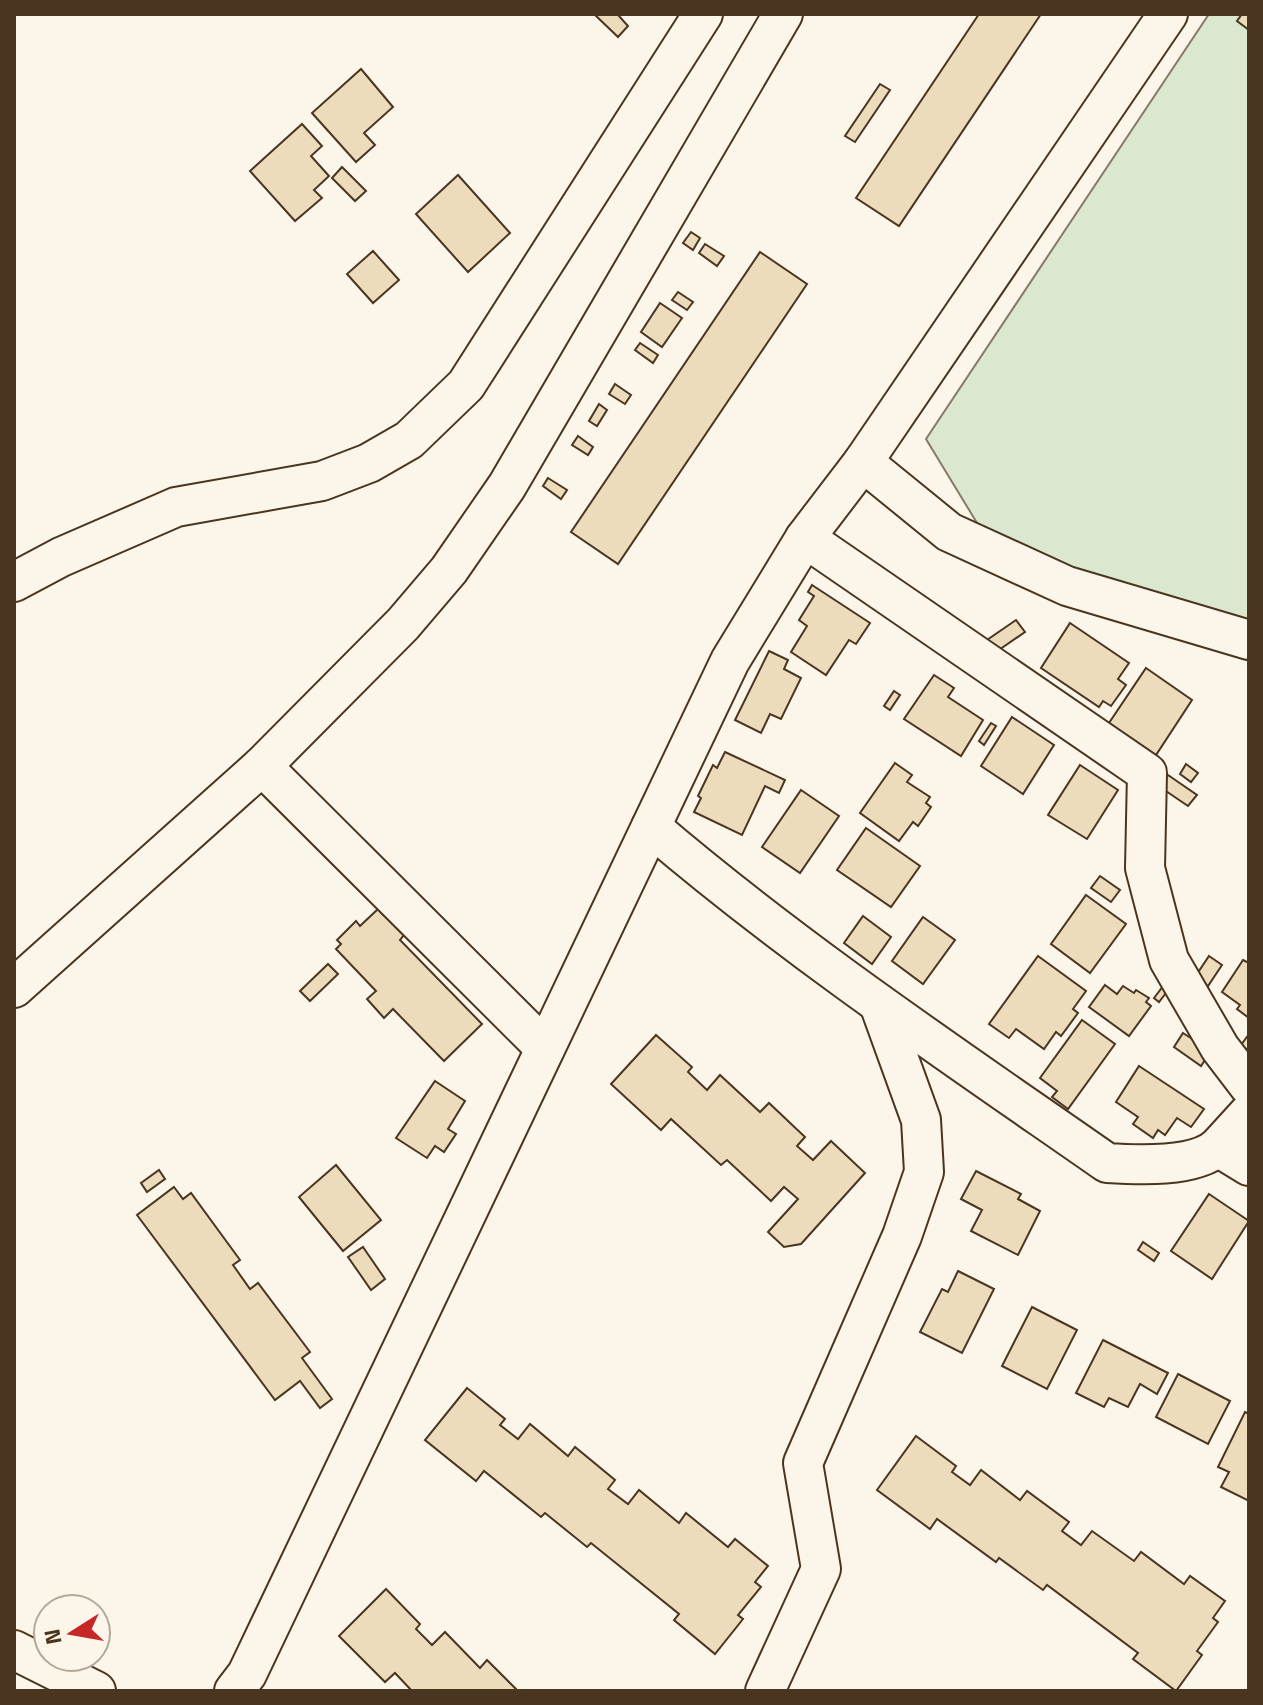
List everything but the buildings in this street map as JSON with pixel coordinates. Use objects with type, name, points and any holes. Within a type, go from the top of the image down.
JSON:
[{"type":"street","points":[[14,582],[61,557],[176,507],[322,481],[369,463],[409,440],[466,385],[703,14]]},
{"type":"street","points":[[14,988],[262,766],[403,624],[457,558],[507,486],[783,14]]},
{"type":"street","points":[[250,1685],[545,1048],[730,661],[805,538],[863,462],[1168,14]]},
{"type":"street","points":[[863,462],[949,532],[1067,586],[1249,640]]},
{"type":"street","points":[[805,538],[1147,773],[1145,868],[1169,960],[1220,1048],[1249,1086]]},
{"type":"street","points":[[262,766],[545,1048]]},
{"type":"street","points":[[651,827],[732,896],[879,1004],[1107,1163],[1140,1166],[1234,1157],[1249,1113]]},
{"type":"street","points":[[765,1691],[821,1569],[803,1463],[902,1236],[924,1172],[921,1120],[879,1004]]},
{"type":"street","points":[[14,1650],[96,1691]]},
{"type":"green space","points":[[1209,14],[1249,14],[1249,623],[991,546],[926,439]]}]
